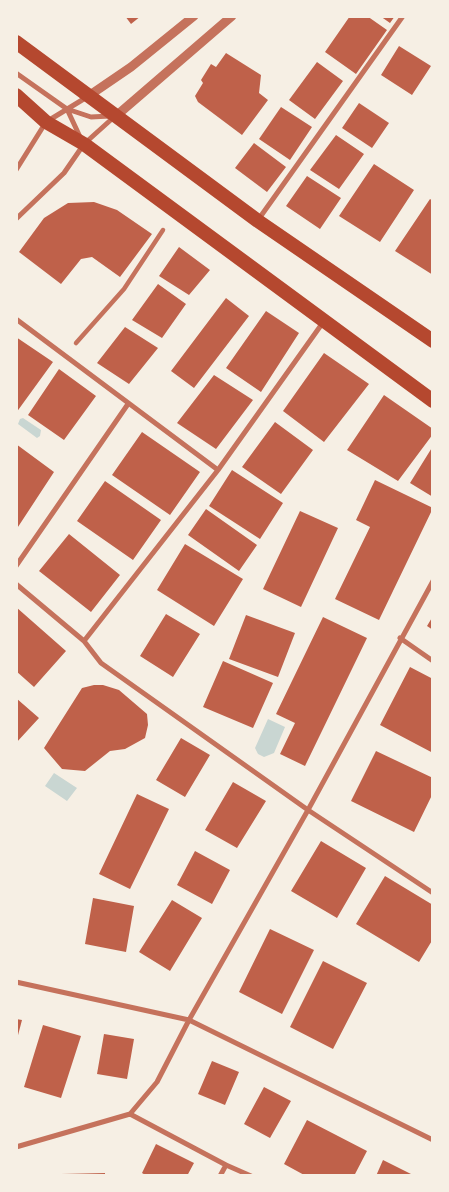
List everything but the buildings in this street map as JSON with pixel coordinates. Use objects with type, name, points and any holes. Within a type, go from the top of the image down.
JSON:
[{"type":"highway","points":[[16,42],[258,221],[433,341]]},
{"type":"highway","points":[[16,95],[46,122],[84,144],[433,401]]},
{"type":"street","points":[[16,170],[46,122],[131,67],[194,16]]},
{"type":"street","points":[[16,219],[64,173],[84,144],[232,16]]},
{"type":"street","points":[[258,221],[403,16]]},
{"type":"street","points":[[16,74],[67,109],[91,117],[116,116]]},
{"type":"street","points":[[67,109],[84,144]]},
{"type":"street","points":[[76,343],[124,289],[163,230]]},
{"type":"street","points":[[16,319],[218,470]]},
{"type":"street","points":[[84,641],[218,470],[324,321]]},
{"type":"street","points":[[16,566],[128,404]]},
{"type":"street","points":[[16,1148],[130,1114],[157,1082],[189,1020],[308,810],[400,638],[433,581]]},
{"type":"street","points":[[16,584],[84,641],[101,663],[308,810],[433,893]]},
{"type":"street","points":[[400,638],[433,660]]},
{"type":"street","points":[[16,982],[189,1020],[433,1140]]},
{"type":"street","points":[[130,1114],[226,1165],[251,1176]]},
{"type":"street","points":[[220,1176],[226,1165]]},
{"type":"shaded area","points":[[23,418],[41,430],[40,436],[37,438],[18,424],[20,419]]},
{"type":"shaded area","points":[[268,719],[285,727],[274,753],[264,757],[258,754],[255,748]]},
{"type":"shaded area","points":[[54,773],[77,788],[67,801],[45,786]]}]
